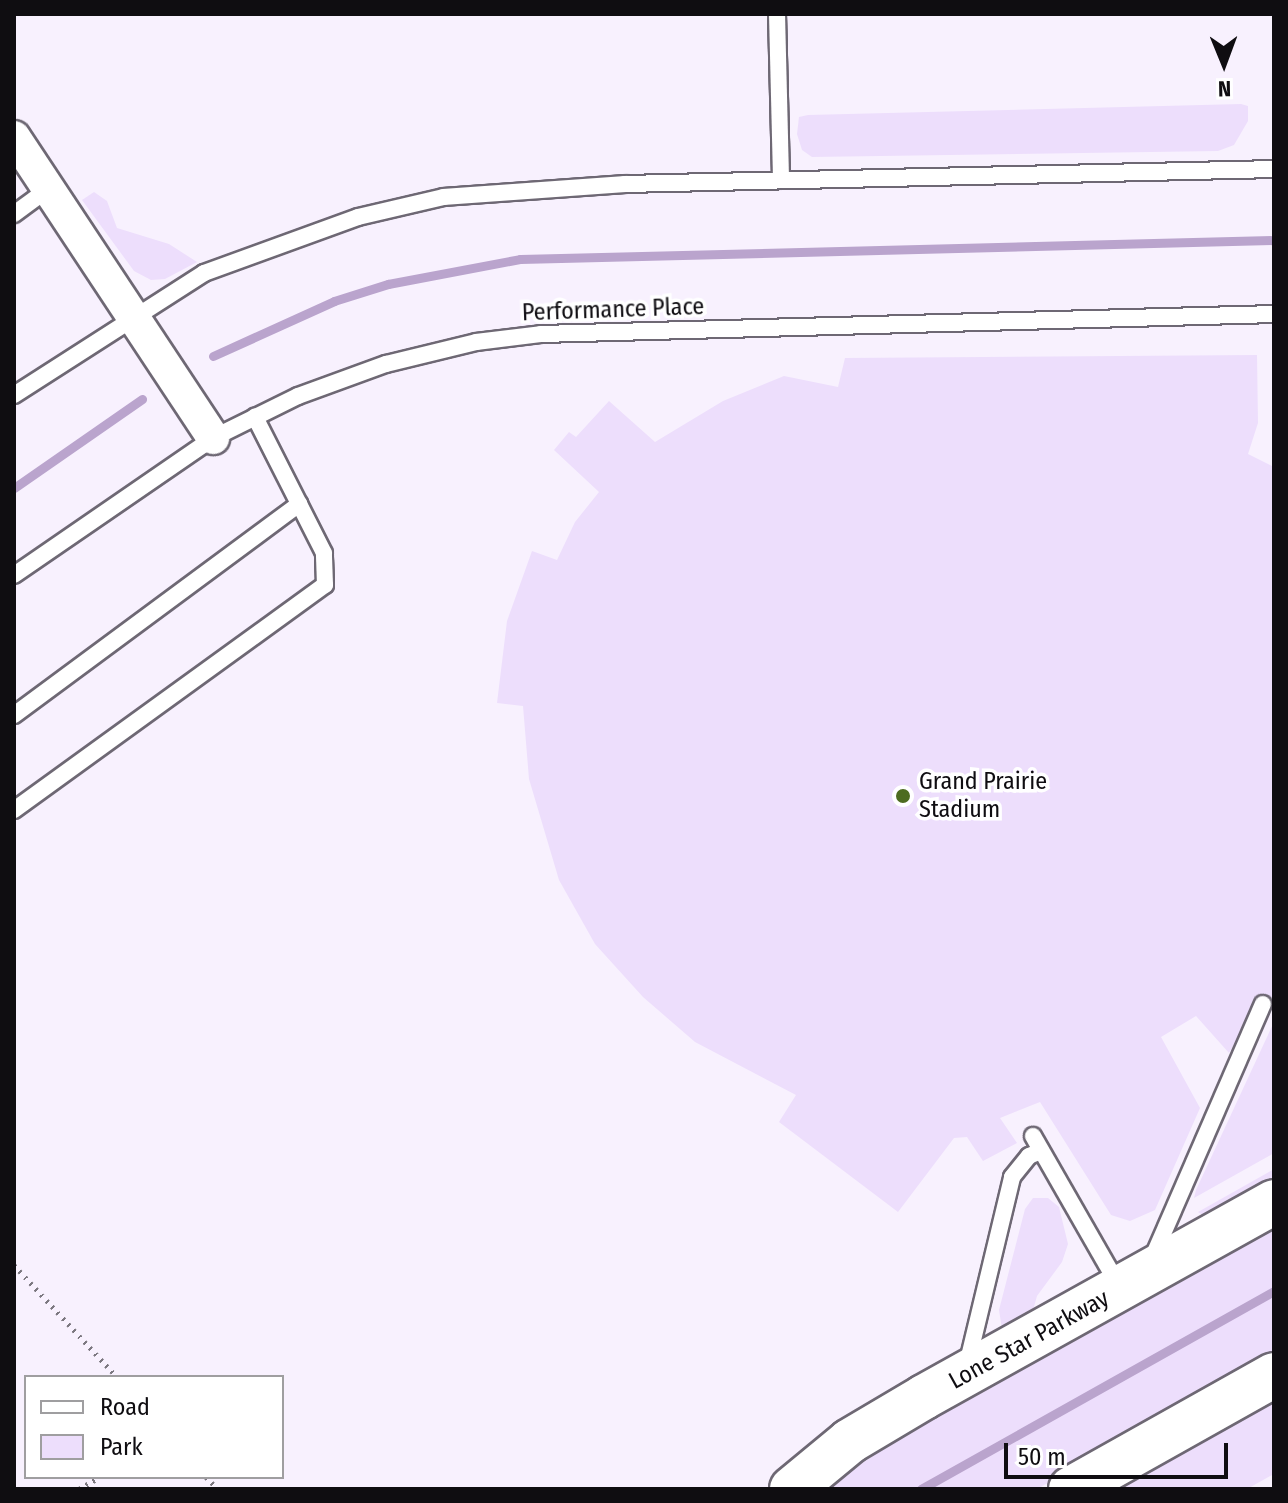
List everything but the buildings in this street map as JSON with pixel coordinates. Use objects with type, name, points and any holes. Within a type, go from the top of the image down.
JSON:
[{"type":"street","points":[[14,137],[135,313],[213,438]]},
{"type":"street","name":"Lone Star Parkway","points":[[792,1489],[850,1441],[1274,1202]]},
{"type":"street","points":[[1071,1489],[1274,1375]]},
{"type":"lane","points":[[777,14],[781,180]]},
{"type":"lane","points":[[14,395],[135,313],[204,273],[279,244],[444,197],[519,188],[1274,169]]},
{"type":"lane","points":[[14,214],[48,189]]},
{"type":"lane","name":"Performance Place","points":[[14,575],[213,438],[255,417],[386,364],[476,342],[541,334],[1274,314]]},
{"type":"lane","points":[[14,810],[325,585],[324,553],[255,417]]},
{"type":"lane","points":[[14,715],[299,504]]},
{"type":"lane","points":[[1133,1282],[1263,1004]]},
{"type":"lane","points":[[965,1375],[1012,1177],[1037,1144],[1133,1282]]},
{"type":"path","points":[[14,1265],[115,1375]]},
{"type":"path","points":[[79,1489],[96,1479]]},
{"type":"green space","points":[[1248,106],[1248,121],[1234,145],[1218,151],[812,157],[802,150],[797,134],[799,117],[808,115]]},
{"type":"green space","points":[[94,192],[107,201],[117,228],[169,244],[197,262],[165,279],[151,280],[134,271],[82,200]]},
{"type":"green space","name":"Grand Prairie Stadium","points":[[1257,355],[1258,423],[1248,454],[1274,467],[1274,1008],[1257,1002],[1229,1053],[1196,1016],[1161,1037],[1200,1108],[1155,1210],[1130,1221],[1111,1215],[1040,1102],[1000,1118],[1017,1143],[983,1161],[967,1137],[954,1138],[898,1212],[779,1122],[796,1095],[695,1042],[643,997],[595,944],[559,880],[529,779],[523,706],[497,703],[507,621],[532,551],[557,560],[575,522],[599,492],[554,450],[569,432],[576,437],[609,401],[655,442],[723,401],[784,376],[838,387],[845,358]]},
{"type":"green space","points":[[1274,1022],[1274,1153],[1194,1198],[1196,1190]]},
{"type":"green space","points":[[1274,1169],[1274,1187],[1207,1218],[1198,1212]]},
{"type":"green space","points":[[1033,1198],[1048,1198],[1059,1207],[1068,1244],[1062,1262],[1037,1296],[1030,1321],[1002,1329],[999,1310],[1025,1209]]},
{"type":"green space","points":[[1274,1226],[1274,1357],[1037,1489],[824,1489],[893,1442]]},
{"type":"green space","points":[[1274,1396],[1274,1474],[1247,1489],[1105,1489]]},
{"type":"waterway","points":[[213,356],[334,301],[388,284],[520,259],[1274,240]]},
{"type":"waterway","points":[[14,488],[142,399]]},
{"type":"waterway","points":[[921,1489],[1274,1291]]},
{"type":"place","name":"Grand Prairie Stadium","points":[[903,796]]}]
